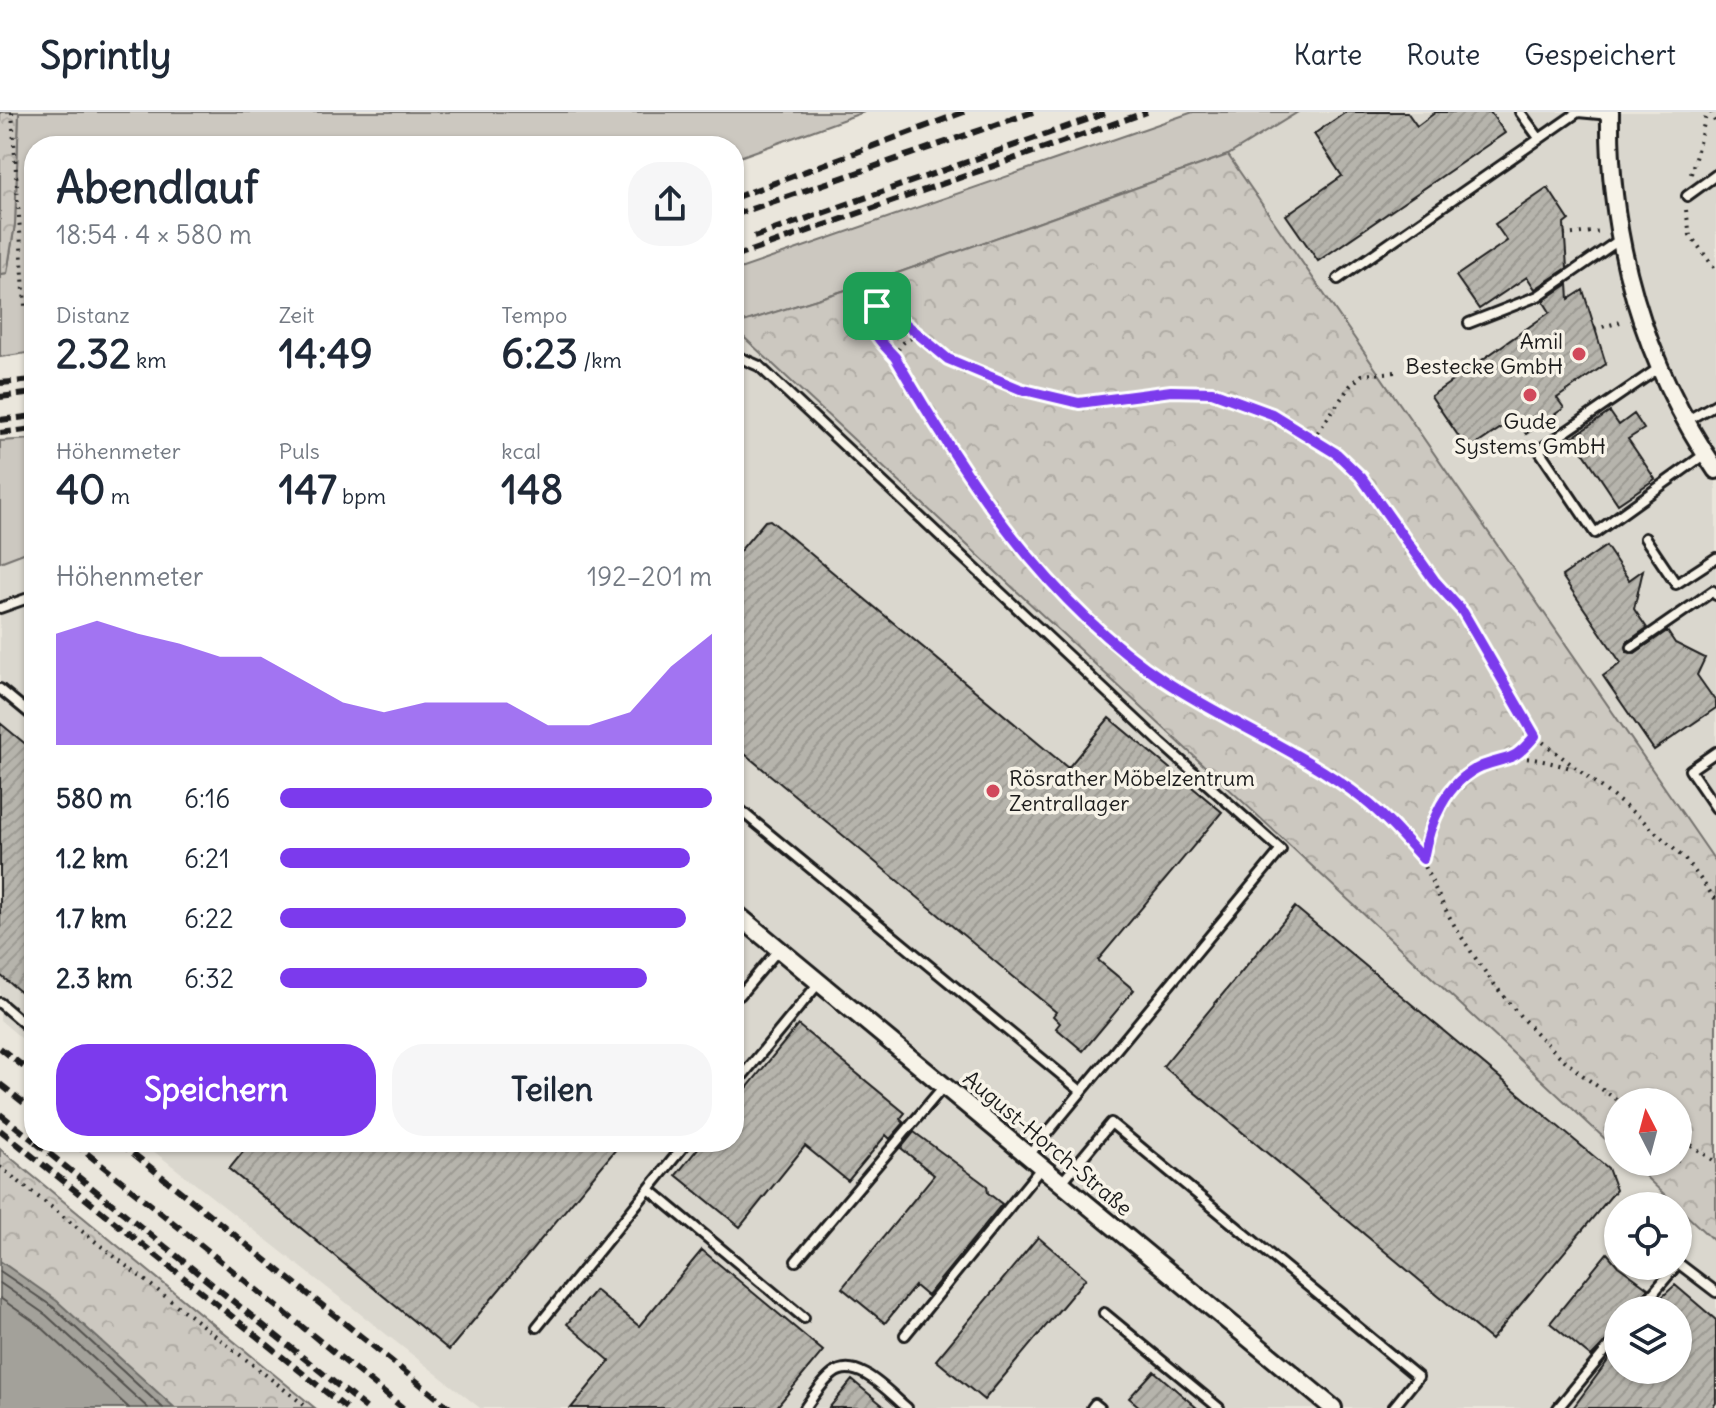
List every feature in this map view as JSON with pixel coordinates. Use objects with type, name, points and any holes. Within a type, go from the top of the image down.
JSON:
[{"type":"street","points":[[1610,114],[1611,180],[1618,235],[1640,316],[1659,368],[1716,470]]},
{"type":"street","name":"August-Horch-Straße","points":[[744,921],[1333,1408]]},
{"type":"lane","points":[[1520,112],[1539,138]]},
{"type":"lane","points":[[1338,279],[1578,112],[1610,114]]},
{"type":"lane","points":[[1687,196],[1716,175]]},
{"type":"lane","points":[[1469,323],[1538,296],[1618,235]]},
{"type":"lane","points":[[744,359],[759,366],[1161,743],[1281,850],[1029,1155]]},
{"type":"lane","points":[[1659,368],[1539,450],[1595,533],[1705,454]]},
{"type":"lane","points":[[1686,421],[1716,404]]},
{"type":"lane","points":[[1645,538],[1676,584],[1716,558]]},
{"type":"lane","points":[[1632,647],[1713,591],[1716,595]]},
{"type":"lane","points":[[0,608],[24,600]]},
{"type":"lane","points":[[0,689],[24,709]]},
{"type":"lane","points":[[1716,752],[1690,770],[1716,808]]},
{"type":"lane","points":[[744,813],[1081,1091]]},
{"type":"lane","points":[[744,990],[778,950]]},
{"type":"lane","points":[[744,1074],[818,984]]},
{"type":"lane","points":[[0,1003],[24,1023]]},
{"type":"lane","points":[[796,1261],[944,1085]]},
{"type":"lane","points":[[1062,1182],[1111,1123],[1418,1377],[1393,1408]]},
{"type":"lane","points":[[537,1327],[679,1152]]},
{"type":"lane","points":[[905,1335],[1042,1166]]},
{"type":"lane","points":[[649,1189],[804,1318]]},
{"type":"lane","points":[[1692,1271],[1716,1292]]},
{"type":"lane","points":[[1651,1296],[1664,1280]]},
{"type":"lane","points":[[1104,1313],[1219,1408]]},
{"type":"lane","points":[[1558,1408],[1604,1353]]},
{"type":"lane","points":[[805,1408],[834,1372],[850,1369],[866,1373],[907,1408]]},
{"type":"path","points":[[12,112],[24,291]]},
{"type":"path","points":[[1711,112],[1716,124]]},
{"type":"path","points":[[1564,235],[1618,235]]},
{"type":"path","points":[[1604,1092],[1585,1080],[1534,1035],[1452,921],[1423,859],[1365,800],[1321,770],[1163,680],[1097,629],[1024,551],[967,475],[895,357],[881,343],[865,308],[877,306],[889,310],[948,359],[983,375],[1057,399],[1102,402],[1171,391],[1212,392],[1272,414],[1337,454],[1361,477],[1434,580],[1463,612],[1535,736],[1639,817],[1687,861],[1716,900]]},
{"type":"path","points":[[1595,329],[1640,316]]},
{"type":"path","points":[[895,357],[899,345],[920,336]]},
{"type":"path","points":[[1313,439],[1350,386],[1362,375],[1395,372]]},
{"type":"path","points":[[1516,758],[1535,736]]},
{"type":"path","points":[[1423,859],[1429,828],[1456,783],[1485,765],[1516,758],[1574,769]]},
{"type":"path","points":[[1692,1146],[1716,1162]]},
{"type":"path","points":[[0,1167],[308,1408]]},
{"type":"shaded area","points":[[1298,112],[1716,112],[1716,862],[1228,155]]},
{"type":"shaded area","points":[[744,337],[1604,1138],[1604,1176],[1645,1176],[1662,1192],[1604,1192],[1604,1280],[1692,1280],[1692,1220],[1716,1243],[1716,1408],[480,1408],[155,1152],[744,1152]]},
{"type":"shaded area","points":[[24,553],[24,1040],[0,1020],[0,562]]},
{"type":"green space","points":[[0,112],[19,112],[15,224],[7,273],[0,274]]},
{"type":"green space","points":[[19,112],[864,112],[744,155],[744,136],[24,136],[24,353],[0,357],[0,274],[7,273],[15,224]]},
{"type":"green space","points":[[1193,112],[1298,112],[1228,155],[878,280],[744,322],[744,268]]},
{"type":"green space","points":[[1228,155],[1716,862],[1716,1243],[1692,1220],[1692,1192],[1662,1192],[1645,1176],[1692,1176],[1692,1088],[1604,1088],[1604,1138],[744,337],[744,322],[878,280]]},
{"type":"green space","points":[[24,440],[24,553],[0,562],[0,441]]},
{"type":"green space","points":[[0,1149],[315,1408],[0,1408]]},
{"type":"water","points":[[0,1261],[57,1301],[175,1408],[0,1408]]},
{"type":"building","points":[[1346,112],[1407,112],[1417,126],[1436,112],[1490,112],[1505,133],[1318,261],[1286,215],[1342,176],[1314,134]]},
{"type":"building","points":[[1548,188],[1569,220],[1564,224],[1567,268],[1535,289],[1527,277],[1479,309],[1456,276],[1507,241],[1495,224]]},
{"type":"building","points":[[1568,284],[1569,299],[1583,290],[1606,364],[1557,398],[1564,408],[1526,434],[1516,418],[1468,450],[1431,396],[1550,312],[1543,301]]},
{"type":"building","points":[[1610,412],[1619,425],[1634,414],[1644,429],[1628,439],[1655,479],[1618,504],[1573,437]]},
{"type":"building","name":"Rösrather Möbelzentrum Zentrallager","points":[[770,520],[1068,768],[1109,718],[1222,812],[1098,960],[1134,990],[1083,1051],[1056,1028],[1060,1023],[1053,1016],[1056,1012],[744,753],[744,546],[765,521]]},
{"type":"building","points":[[1606,546],[1629,580],[1643,570],[1634,609],[1647,628],[1627,642],[1627,652],[1635,653],[1667,631],[1675,643],[1705,658],[1697,675],[1716,702],[1716,708],[1654,750],[1603,676],[1621,663],[1562,576]]},
{"type":"building","points":[[0,723],[24,743],[24,995],[0,975]]},
{"type":"building","points":[[1295,907],[1604,1165],[1604,1176],[1611,1176],[1616,1190],[1604,1192],[1604,1204],[1491,1340],[1163,1066]]},
{"type":"building","points":[[798,1025],[905,1113],[900,1119],[904,1123],[890,1139],[886,1135],[848,1181],[805,1146],[740,1227],[676,1175],[695,1152],[744,1152],[744,1092]]},
{"type":"building","points":[[914,1132],[987,1186],[988,1193],[1002,1204],[927,1296],[915,1286],[885,1323],[842,1288],[934,1175],[901,1148]]},
{"type":"building","points":[[243,1152],[614,1152],[449,1350],[229,1169]]},
{"type":"building","points":[[1038,1237],[1086,1278],[984,1400],[936,1360]]},
{"type":"building","points":[[702,1250],[823,1351],[776,1408],[571,1408],[610,1361],[567,1324],[595,1290],[639,1326]]},
{"type":"building","points":[[1604,1257],[1604,1280],[1637,1280],[1648,1288],[1642,1296],[1604,1296],[1604,1344],[1591,1357],[1550,1323]]},
{"type":"building","points":[[1675,1285],[1688,1296],[1663,1296]]},
{"type":"building","points":[[1692,1300],[1716,1320],[1716,1403],[1712,1408],[1573,1408],[1604,1366],[1604,1384],[1692,1384]]},
{"type":"building","points":[[1154,1371],[1197,1408],[1141,1408],[1129,1398]]},
{"type":"building","points":[[852,1380],[886,1408],[829,1408]]},
{"type":"railway","points":[[744,194],[964,112]]},
{"type":"railway","points":[[744,212],[1033,112]]},
{"type":"railway","points":[[754,237],[1109,112]]},
{"type":"railway","points":[[744,253],[1147,112]]},
{"type":"railway","points":[[0,383],[24,381]]},
{"type":"railway","points":[[0,397],[24,394]]},
{"type":"railway","points":[[0,420],[24,417]]},
{"type":"railway","points":[[0,433],[24,430]]},
{"type":"railway","points":[[0,1048],[24,1067]]},
{"type":"railway","points":[[0,1084],[24,1103]]},
{"type":"railway","points":[[0,1114],[24,1133]]},
{"type":"railway","points":[[0,1130],[24,1149]]},
{"type":"railway","points":[[27,1152],[346,1408]]},
{"type":"railway","points":[[47,1152],[366,1408]]},
{"type":"railway","points":[[85,1152],[403,1408]]},
{"type":"railway","points":[[131,1152],[450,1408]]},
{"type":"place","name":"Amil Bestecke GmbH","points":[[1579,354]]},
{"type":"place","name":"Gude Systems GmbH","points":[[1530,395]]},
{"type":"place","name":"Rösrather Möbelzentrum Zentrallager","points":[[993,791]]},
{"type":"route","points":[[877,306],[907,322],[948,359],[1020,389],[1079,403],[1171,391],[1212,392],[1240,399],[1272,414],[1337,454],[1361,477],[1434,580],[1463,612],[1506,692],[1535,736],[1516,758],[1485,765],[1456,783],[1429,828],[1423,859],[1365,800],[1321,770],[1256,736],[1163,680],[1097,629],[1024,551],[967,475],[865,314],[865,308],[877,306]]}]
